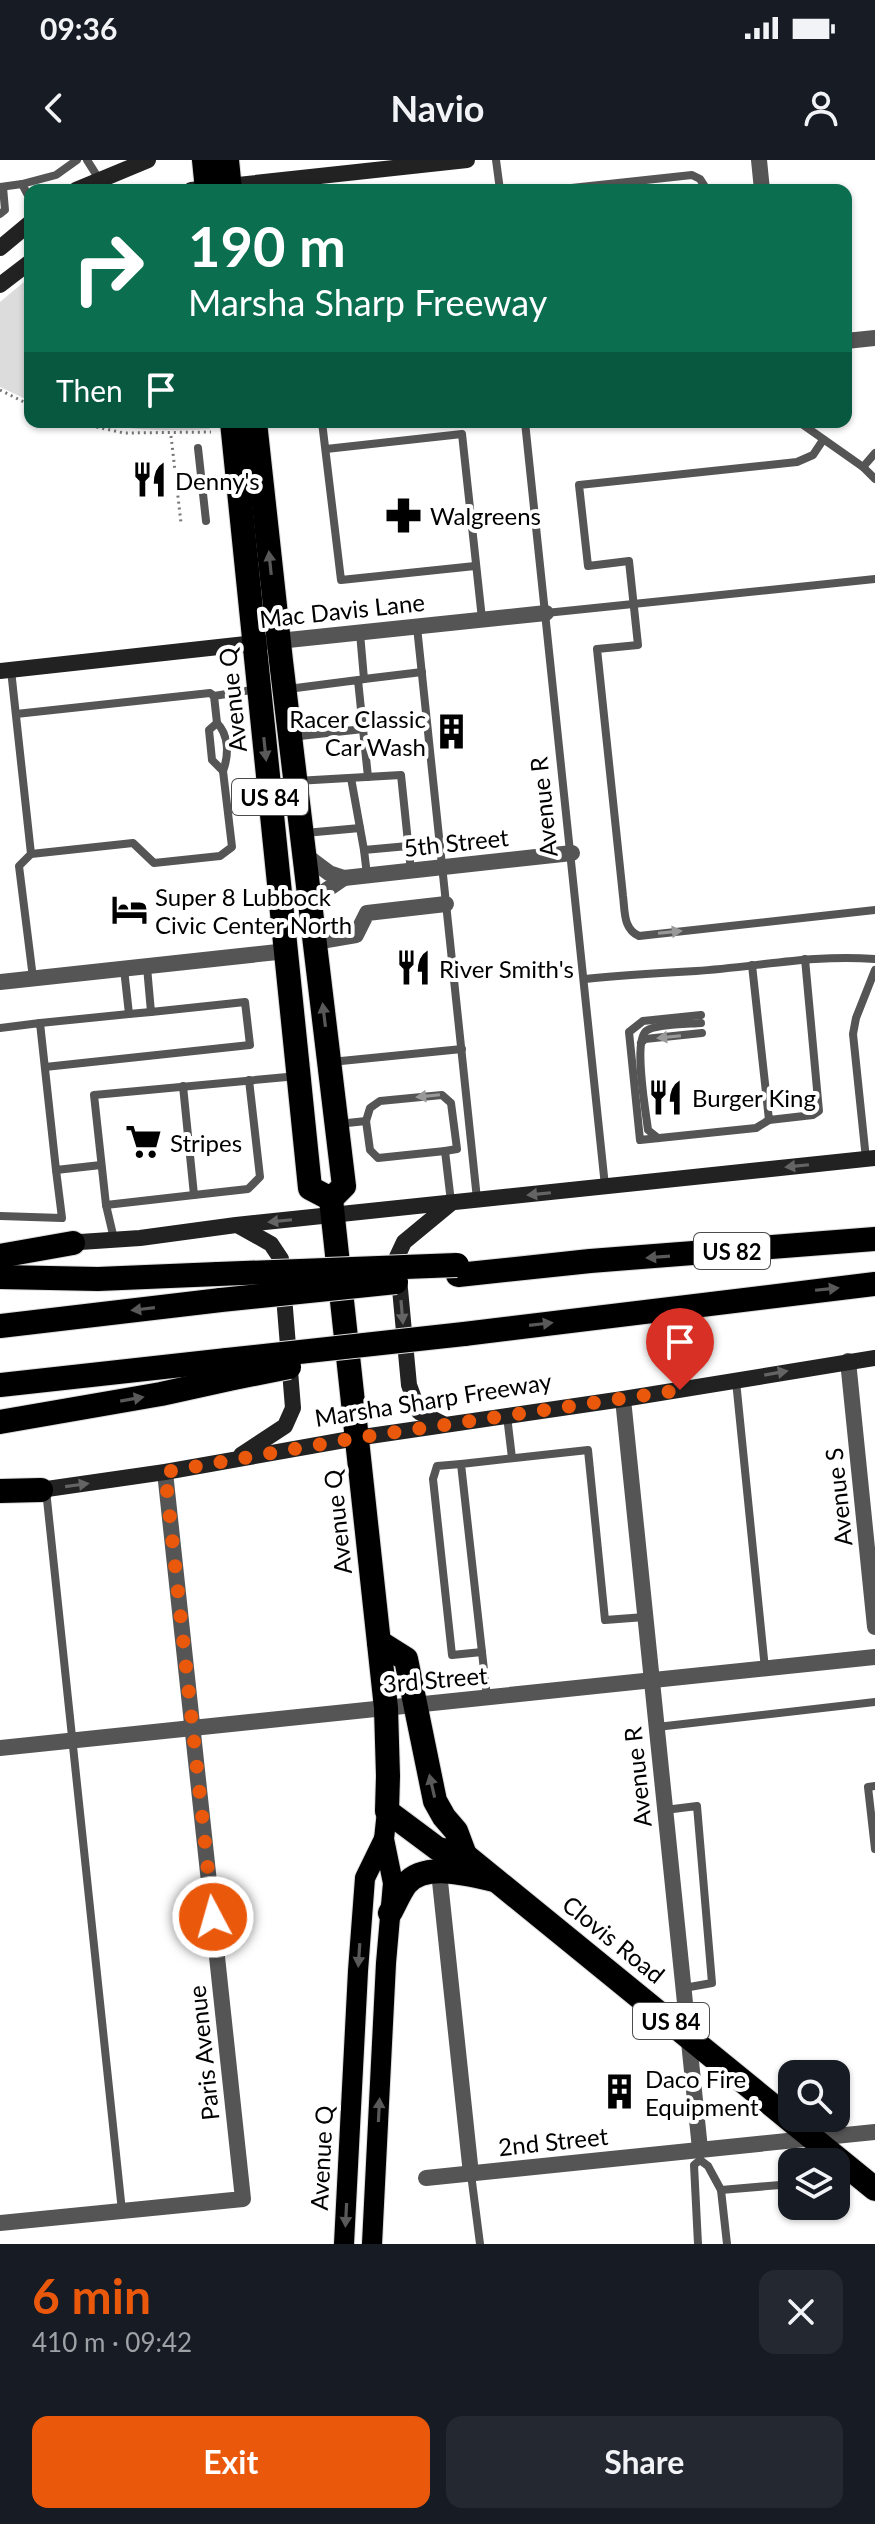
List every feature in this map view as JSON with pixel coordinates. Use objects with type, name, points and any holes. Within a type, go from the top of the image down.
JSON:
[{"type":"highway","points":[[204,160],[211,184]]},
{"type":"highway","points":[[215,184],[227,160]]},
{"type":"highway","name":"Avenue Q","points":[[222,428],[266,642],[284,689],[330,1063],[344,1186],[332,1207],[386,1708],[387,1811]]},
{"type":"highway","name":"Avenue Q","points":[[255,428],[266,642],[259,689],[310,1188],[332,1207]]},
{"type":"highway","name":"US 82","points":[[0,1326],[457,1270],[875,1239]]},
{"type":"highway","points":[[0,1256],[73,1243]]},
{"type":"highway","points":[[0,1277],[57,1279],[457,1270]]},
{"type":"highway","name":"US 82","points":[[0,1385],[228,1370],[464,1334],[875,1284]]},
{"type":"highway","points":[[0,1422],[161,1394],[228,1370]]},
{"type":"highway","points":[[0,1494],[44,1490]]},
{"type":"highway","name":"Clovis Road","points":[[379,1642],[406,1659],[435,1801],[456,1831],[465,1855]]},
{"type":"highway","name":"Clovis Road","points":[[387,1811],[438,1849],[465,1855],[821,2148]]},
{"type":"highway","points":[[390,1913],[407,1884],[416,1876],[426,1873],[471,1875],[498,1881]]},
{"type":"highway","name":"Clovis Road","points":[[850,2172],[875,2189]]},
{"type":"main road","points":[[89,184],[148,160]]},
{"type":"main road","points":[[257,184],[467,160]]},
{"type":"main road","points":[[0,248],[24,228]]},
{"type":"main road","points":[[0,285],[24,267]]},
{"type":"main road","name":"Mac Davis Lane","points":[[6,670],[266,642]]},
{"type":"main road","points":[[0,1243],[114,1240],[236,1225],[332,1207],[451,1203],[871,1159]]},
{"type":"main road","points":[[446,1425],[419,1412],[412,1398],[397,1257],[404,1242],[451,1203]]},
{"type":"main road","points":[[233,1460],[285,1426],[293,1408],[281,1259],[271,1244],[236,1225]]},
{"type":"main road","name":"Marsha Sharp Freeway","points":[[44,1490],[356,1438],[875,1358]]},
{"type":"main road","name":"Avenue Q","points":[[372,2244],[393,1883],[384,1839],[387,1811]]},
{"type":"main road","name":"Avenue Q","points":[[344,2244],[365,1878],[384,1839]]},
{"type":"street","points":[[759,160],[761,184]]},
{"type":"street","points":[[852,340],[875,338]]},
{"type":"street","name":"Mac Davis Lane","points":[[266,642],[546,613]]},
{"type":"street","points":[[303,844],[329,873],[344,878]]},
{"type":"street","name":"5th Street","points":[[344,878],[572,853]]},
{"type":"street","points":[[311,907],[325,891],[344,878]]},
{"type":"street","points":[[315,942],[356,935],[367,913],[446,904]]},
{"type":"street","points":[[0,982],[287,951]]},
{"type":"street","name":"Avenue S","points":[[848,1361],[875,1627]]},
{"type":"street","name":"Avenue R","points":[[623,1399],[700,2154]]},
{"type":"street","name":"Paris Avenue","points":[[122,2211],[243,2199],[165,1472]]},
{"type":"street","name":"3rd Street","points":[[0,1748],[875,1657]]},
{"type":"street","points":[[439,1872],[471,2174]]},
{"type":"street","name":"2nd Street","points":[[426,2178],[700,2154],[875,2132]]},
{"type":"street","points":[[0,2223],[122,2211]]},
{"type":"lane","points":[[0,214],[5,210],[1,187],[56,175],[77,160]]},
{"type":"lane","points":[[87,160],[99,179]]},
{"type":"lane","points":[[496,160],[499,184]]},
{"type":"lane","points":[[601,184],[673,175],[692,175],[703,184]]},
{"type":"lane","points":[[22,184],[24,188]]},
{"type":"lane","points":[[323,428],[341,580],[475,566]]},
{"type":"lane","points":[[461,428],[482,620]]},
{"type":"lane","name":"Avenue R","points":[[526,428],[606,1187]]},
{"type":"lane","points":[[807,428],[875,479]]},
{"type":"lane","points":[[326,449],[462,434]]},
{"type":"lane","points":[[823,440],[813,455],[797,462],[579,485],[588,566],[629,561],[638,645],[597,649],[626,926],[639,936],[875,910]]},
{"type":"lane","points":[[198,448],[206,521]]},
{"type":"lane","points":[[863,467],[875,453]]},
{"type":"lane","points":[[546,613],[875,579]]},
{"type":"lane","points":[[417,627],[477,1200]]},
{"type":"lane","points":[[360,633],[368,777]]},
{"type":"lane","points":[[6,670],[16,714],[31,854]]},
{"type":"lane","points":[[284,689],[422,672]]},
{"type":"lane","points":[[16,714],[259,689]]},
{"type":"lane","points":[[33,978],[19,866],[31,854],[133,843],[154,863],[220,856],[232,847],[223,771],[228,760],[225,731],[217,723],[214,696]]},
{"type":"lane","points":[[217,723],[209,730],[212,760],[223,771]]},
{"type":"lane","points":[[290,737],[363,729]]},
{"type":"lane","points":[[295,781],[401,775],[411,871]]},
{"type":"lane","points":[[351,778],[367,875]]},
{"type":"lane","points":[[303,844],[360,828]]},
{"type":"lane","points":[[364,850],[408,846]]},
{"type":"lane","points":[[585,979],[837,956],[875,959]]},
{"type":"lane","points":[[658,1138],[648,1130],[640,1046],[642,1037],[650,1029],[701,1019],[643,1021],[629,1032],[640,1140],[756,1128],[769,1120],[813,1115],[819,1111],[805,959]]},
{"type":"lane","points":[[752,965],[769,1120]]},
{"type":"lane","points":[[147,966],[151,1012]]},
{"type":"lane","points":[[124,968],[129,1014]]},
{"type":"lane","points":[[871,1159],[853,1034],[856,1018],[870,993],[875,970]]},
{"type":"lane","points":[[0,1028],[245,1002],[250,1045],[45,1067]]},
{"type":"lane","points":[[0,1216],[62,1218],[40,1023]]},
{"type":"lane","points":[[640,1046],[645,1039],[702,1033]]},
{"type":"lane","points":[[330,1063],[462,1049]]},
{"type":"lane","points":[[114,1240],[106,1205],[94,1095],[298,1076]]},
{"type":"lane","points":[[106,1205],[248,1189],[260,1177],[249,1080]]},
{"type":"lane","points":[[183,1086],[194,1195]]},
{"type":"lane","points":[[442,1095],[451,1103],[457,1149],[445,1151],[378,1158],[370,1150],[366,1121],[370,1108],[380,1101],[442,1095]]},
{"type":"lane","points":[[337,1124],[366,1121]]},
{"type":"lane","points":[[445,1151],[451,1203]]},
{"type":"lane","points":[[56,1170],[101,1165]]},
{"type":"lane","points":[[736,1380],[765,1669]]},
{"type":"lane","points":[[507,1416],[512,1458]]},
{"type":"lane","points":[[482,1652],[452,1655],[433,1479],[437,1466],[588,1450],[605,1620],[645,1617]]},
{"type":"lane","points":[[461,1464],[487,1698]]},
{"type":"lane","points":[[44,1490],[122,2211]]},
{"type":"lane","points":[[656,1727],[875,1702]]},
{"type":"lane","points":[[875,1786],[868,1787],[875,1849]]},
{"type":"lane","points":[[665,1810],[697,1806],[712,1983],[684,1988]]},
{"type":"lane","points":[[698,2244],[694,2165],[700,2154],[721,2190],[727,2244]]},
{"type":"lane","points":[[471,2174],[480,2244]]},
{"type":"lane","points":[[721,2190],[778,2185]]},
{"type":"path","points":[[0,390],[24,402]]},
{"type":"path","points":[[101,428],[124,433],[171,434],[215,428]]},
{"type":"path","points":[[171,434],[181,523]]},
{"type":"shaded area","points":[[24,282],[24,398],[0,387],[0,302]]},
{"type":"shaded area","points":[[129,428],[210,429],[179,430]]},
{"type":"place","name":"Denny's","points":[[149,480]]},
{"type":"place","name":"Walgreens","points":[[404,515]]},
{"type":"place","name":"Racer Classic Car Wash","points":[[452,732]]},
{"type":"place","name":"Super 8 Lubbock Civic Center North","points":[[129,910]]},
{"type":"place","name":"River Smith's","points":[[413,968]]},
{"type":"place","name":"Burger King","points":[[666,1097]]},
{"type":"place","name":"Stripes","points":[[144,1142]]},
{"type":"place","name":"Daco Fire Equipment","points":[[619,2092]]},
{"type":"route","points":[[213,1917],[165,1472],[356,1438],[680,1390]]}]
